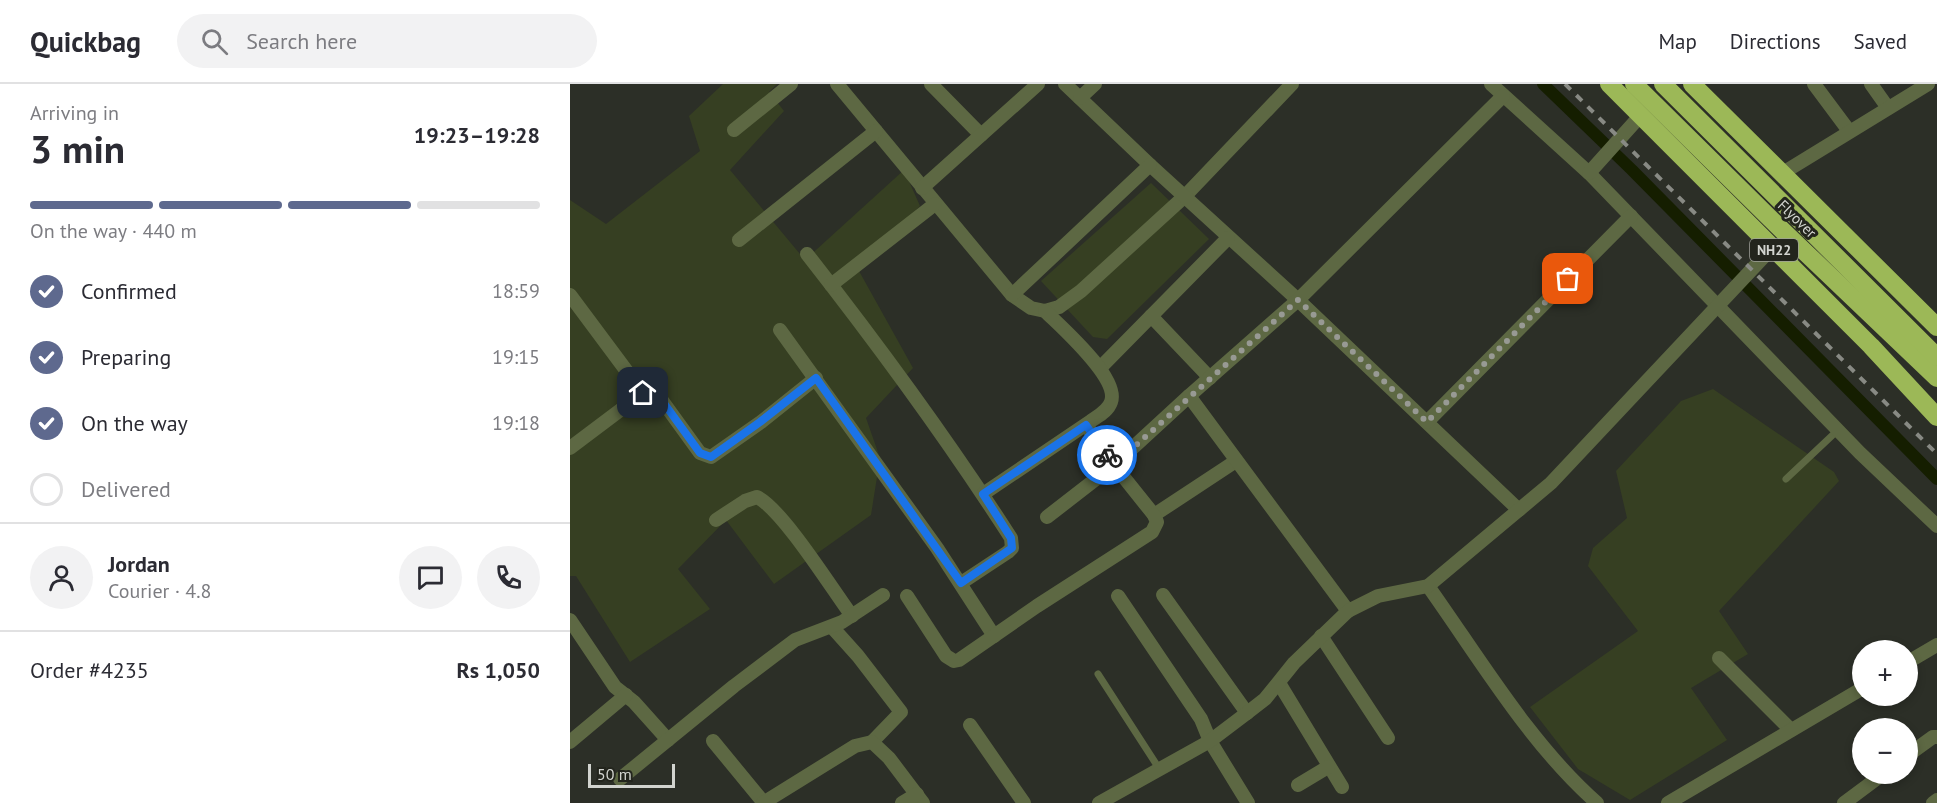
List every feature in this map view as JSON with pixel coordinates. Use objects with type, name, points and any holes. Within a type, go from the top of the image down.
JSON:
[{"type":"highway","name":"NH22","points":[[1609,84],[1871,346],[1937,417]]},
{"type":"highway","name":"Flyover","points":[[1634,84],[1937,378]]},
{"type":"highway","name":"Flyover","points":[[1663,84],[1937,357]]},
{"type":"highway","points":[[1692,84],[1937,327]]},
{"type":"street","points":[[734,130],[791,84]]},
{"type":"street","points":[[837,84],[1012,295],[1031,308],[1045,311],[1059,307],[1081,291],[1185,196],[1292,84]]},
{"type":"street","points":[[931,84],[981,135]]},
{"type":"street","points":[[922,188],[1038,84]]},
{"type":"street","points":[[1065,84],[1228,238],[1298,300],[1519,510]]},
{"type":"street","points":[[1080,98],[1095,84]]},
{"type":"street","points":[[1491,84],[1590,173],[1630,216],[1721,301],[1860,453],[1937,526]]},
{"type":"street","points":[[1814,84],[1849,131]]},
{"type":"street","points":[[1871,84],[1888,108]]},
{"type":"street","points":[[1781,174],[1928,84]]},
{"type":"street","points":[[1047,516],[1114,465],[1298,300],[1503,96]]},
{"type":"street","points":[[1590,173],[1641,116]]},
{"type":"street","points":[[739,240],[876,131]]},
{"type":"street","points":[[1012,295],[1150,165]]},
{"type":"street","points":[[831,285],[935,204]]},
{"type":"street","points":[[1427,422],[1630,216]]},
{"type":"street","points":[[1100,368],[1228,238]]},
{"type":"street","points":[[1099,803],[1210,741],[1247,713],[1265,699],[1294,663],[1348,611],[1378,596],[1428,586],[1564,470],[1772,248]]},
{"type":"street","points":[[807,254],[877,344],[983,494],[1011,538],[1012,548],[961,583]]},
{"type":"street","points":[[570,295],[643,393]]},
{"type":"street","points":[[983,494],[1086,425],[1111,404],[1112,395],[1100,368],[1045,311]]},
{"type":"street","points":[[1151,316],[1210,378]]},
{"type":"street","points":[[780,330],[961,583],[994,636]]},
{"type":"street","points":[[570,448],[643,393],[649,391],[658,395],[700,453],[711,457],[816,378]]},
{"type":"street","points":[[1189,396],[1348,611]]},
{"type":"street","points":[[907,596],[949,659],[959,660],[1037,606],[1152,532],[1157,522],[1154,515],[1086,425]]},
{"type":"street","points":[[1154,515],[1236,461]]},
{"type":"street","points":[[716,520],[744,501],[757,497],[763,500],[778,516],[852,616]]},
{"type":"street","points":[[1428,586],[1531,731],[1554,759],[1598,803]]},
{"type":"street","points":[[620,779],[734,686],[795,640],[832,627],[883,595]]},
{"type":"street","points":[[1118,596],[1201,718],[1210,741],[1248,803]]},
{"type":"street","points":[[1163,596],[1247,713]]},
{"type":"street","points":[[570,620],[610,681],[634,702],[668,740]]},
{"type":"street","points":[[713,741],[764,803],[855,746],[872,742],[901,712],[858,656],[832,627]]},
{"type":"street","points":[[1321,636],[1388,738]]},
{"type":"street","points":[[1918,656],[1937,645]]},
{"type":"street","points":[[1719,658],[1791,730]]},
{"type":"street","points":[[1279,683],[1328,768],[1342,787]]},
{"type":"street","points":[[1668,803],[1852,694]]},
{"type":"street","points":[[570,742],[626,696]]},
{"type":"street","points":[[970,725],[1024,803]]},
{"type":"street","points":[[1918,747],[1933,736],[1937,737]]},
{"type":"street","points":[[872,742],[890,758],[920,799],[902,803]]},
{"type":"street","points":[[1298,785],[1328,768]]},
{"type":"street","points":[[1844,803],[1870,784]]},
{"type":"street","points":[[1933,803],[1937,800]]},
{"type":"lane","points":[[1786,479],[1838,430]]},
{"type":"lane","points":[[1098,674],[1160,770]]},
{"type":"green space","points":[[723,84],[777,84],[769,92],[784,111],[730,170],[805,260],[904,170],[920,206],[859,271],[913,368],[866,418],[880,458],[871,515],[774,584],[726,520],[678,569],[710,609],[630,662],[576,576],[570,576],[570,200],[606,224],[700,151],[689,116]]},
{"type":"green space","points":[[1151,183],[1209,239],[1107,339],[1093,337],[1041,281]]},
{"type":"green space","points":[[1713,389],[1834,472],[1839,481],[1719,611],[1748,654],[1691,688],[1727,740],[1630,800],[1578,769],[1530,707],[1638,631],[1588,566],[1593,548],[1627,518],[1616,471],[1681,401]]},
{"type":"waterway","points":[[1543,84],[1632,170],[1937,479]]},
{"type":"railway","points":[[1565,84],[1937,454]]},
{"type":"way so far","points":[[1107,455],[1114,465],[1298,300],[1427,422],[1568,279]]},
{"type":"route","points":[[643,393],[654,391],[700,453],[711,457],[816,378],[961,583],[1012,548],[1011,538],[983,494],[1086,425],[1107,455]]}]
